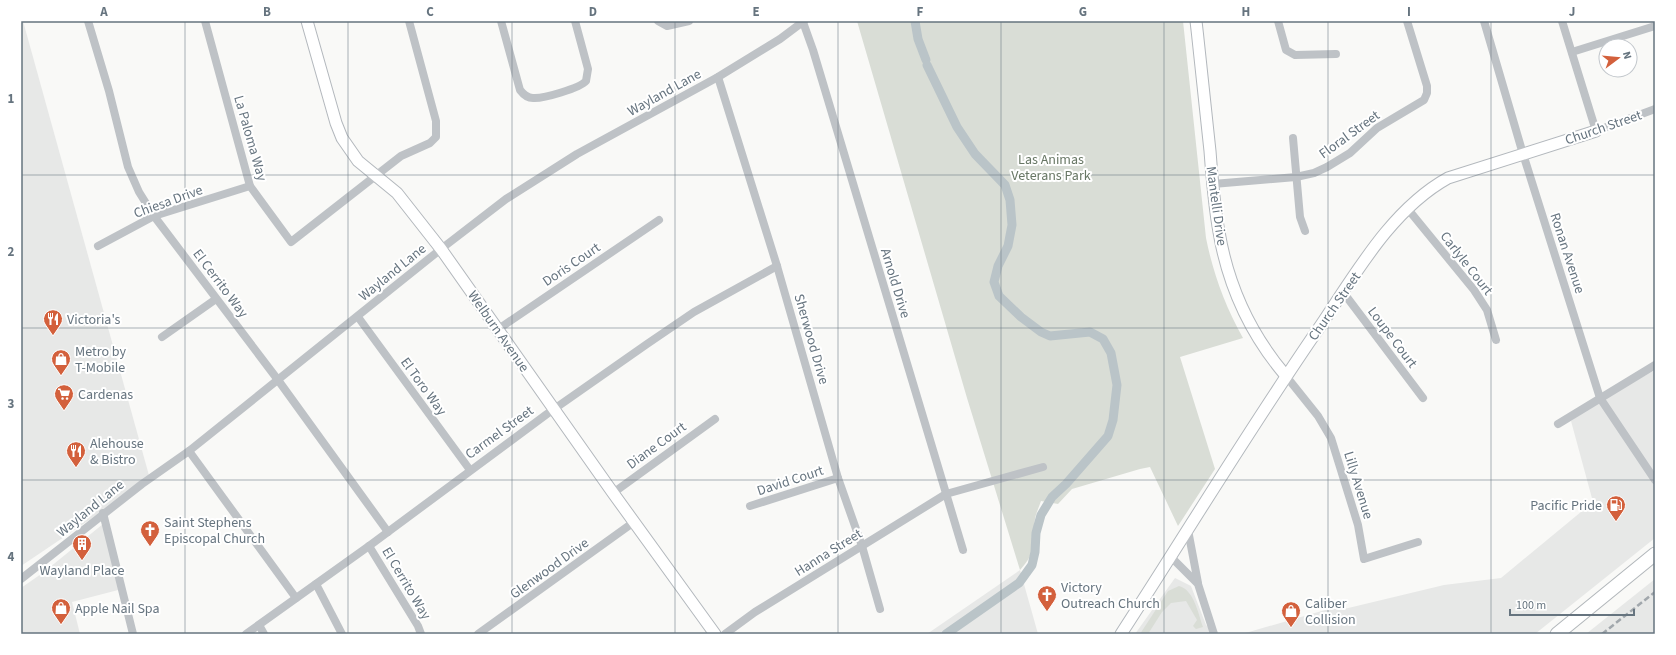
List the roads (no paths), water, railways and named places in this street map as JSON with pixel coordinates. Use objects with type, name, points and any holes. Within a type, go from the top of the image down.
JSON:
[{"type":"main road","points":[[1557,634],[1655,554]]},
{"type":"street","name":"El Cerrito Way","points":[[88,21],[128,167],[139,192],[154,216],[278,380],[388,532]]},
{"type":"street","name":"La Paloma Way","points":[[205,21],[250,186],[291,242],[375,176]]},
{"type":"street","name":"Welburn Avenue","points":[[308,21],[330,107],[342,138],[358,161],[398,193],[441,249],[613,493],[715,634]]},
{"type":"street","points":[[375,176],[401,156],[430,143],[436,137],[436,121],[409,21]]},
{"type":"street","points":[[501,21],[518,84],[523,94],[529,97],[539,98],[578,87],[586,80],[588,69],[575,21]]},
{"type":"street","points":[[658,21],[667,26],[689,21]]},
{"type":"street","name":"Mantelli Drive","points":[[1196,21],[1213,184],[1223,252],[1234,289],[1246,316],[1255,332],[1286,376]]},
{"type":"street","points":[[1278,21],[1286,50],[1294,55],[1336,54]]},
{"type":"street","name":"Floral Street","points":[[1213,184],[1296,178],[1314,173],[1350,153],[1377,128],[1424,100],[1427,93],[1427,86],[1407,21]]},
{"type":"street","name":"Ronan Avenue","points":[[1484,21],[1523,154],[1600,398],[1655,480]]},
{"type":"street","points":[[1562,21],[1596,131]]},
{"type":"street","name":"Wayland Lane","points":[[21,579],[103,513],[189,451],[441,249],[506,199],[577,154],[718,77],[780,39],[804,22]]},
{"type":"street","name":"Arnold Drive","points":[[804,22],[963,550]]},
{"type":"street","points":[[1572,52],[1655,26]]},
{"type":"street","name":"Sherwood Drive","points":[[718,77],[777,266],[838,478],[862,546],[880,609]]},
{"type":"street","name":"Church Street","points":[[1121,634],[1286,376],[1343,292],[1390,227],[1407,208],[1434,186],[1448,178],[1596,131],[1655,109]]},
{"type":"street","points":[[1293,138],[1300,217],[1305,231]]},
{"type":"street","name":"Chiesa Drive","points":[[98,246],[154,216],[250,186]]},
{"type":"street","name":"Carlyle Court","points":[[1407,208],[1474,290],[1487,310],[1496,340]]},
{"type":"street","name":"Doris Court","points":[[497,330],[659,220]]},
{"type":"street","name":"Carmel Street","points":[[246,634],[370,546],[470,470],[554,409],[694,312],[777,266]]},
{"type":"street","name":"Loupe Court","points":[[1343,292],[1423,398]]},
{"type":"street","points":[[162,337],[216,299]]},
{"type":"street","name":"El Toro Way","points":[[358,317],[470,470]]},
{"type":"street","points":[[1558,424],[1655,365]]},
{"type":"street","name":"Lilly Avenue","points":[[1286,376],[1318,416],[1331,438],[1358,525],[1364,559],[1418,542]]},
{"type":"street","name":"Diane Court","points":[[613,493],[715,419]]},
{"type":"street","points":[[189,451],[296,598]]},
{"type":"street","name":"Hanna Street","points":[[725,634],[755,612],[946,494],[1043,467]]},
{"type":"street","name":"David Court","points":[[750,506],[838,478]]},
{"type":"street","points":[[103,513],[133,634]]},
{"type":"street","name":"Glenwood Drive","points":[[478,634],[634,522]]},
{"type":"street","points":[[1188,530],[1198,584],[1214,634]]},
{"type":"street","name":"El Cerrito Way","points":[[370,546],[421,634]]},
{"type":"street","points":[[1171,557],[1198,584]]},
{"type":"street","points":[[316,584],[342,634]]},
{"type":"street","points":[[259,625],[264,634]]},
{"type":"waterway","points":[[915,21],[918,39],[926,60]]},
{"type":"waterway","points":[[927,65],[957,127],[975,154],[1005,185],[1010,200],[1012,225],[1008,246],[998,266],[994,282],[999,296],[1021,317],[1041,332],[1050,336],[1090,332],[1103,339],[1111,353],[1117,385],[1113,420],[1108,436],[1066,484],[1052,497],[1041,515],[1036,533],[1035,552],[1032,565],[1019,583],[946,634]]},
{"type":"railway","points":[[1602,634],[1655,592]]},
{"type":"place","name":"Victoria's","points":[[53,336]]},
{"type":"place","name":"Metro by T-Mobile","points":[[61,376]]},
{"type":"place","name":"Cardenas","points":[[64,411]]},
{"type":"place","name":"Alehouse & Bistro","points":[[76,468]]},
{"type":"place","name":"Pacific Pride","points":[[1616,522]]},
{"type":"place","name":"Saint Stephens Episcopal Church","points":[[150,547]]},
{"type":"place","name":"Wayland Place","points":[[82,561]]},
{"type":"place","name":"Victory Outreach Church","points":[[1047,612]]},
{"type":"place","name":"Apple Nail Spa","points":[[61,625]]},
{"type":"place","name":"Caliber Collision","points":[[1291,628]]},
{"type":"park label","name":"Las Animas Veterans Park","points":[[1051,168]]}]
